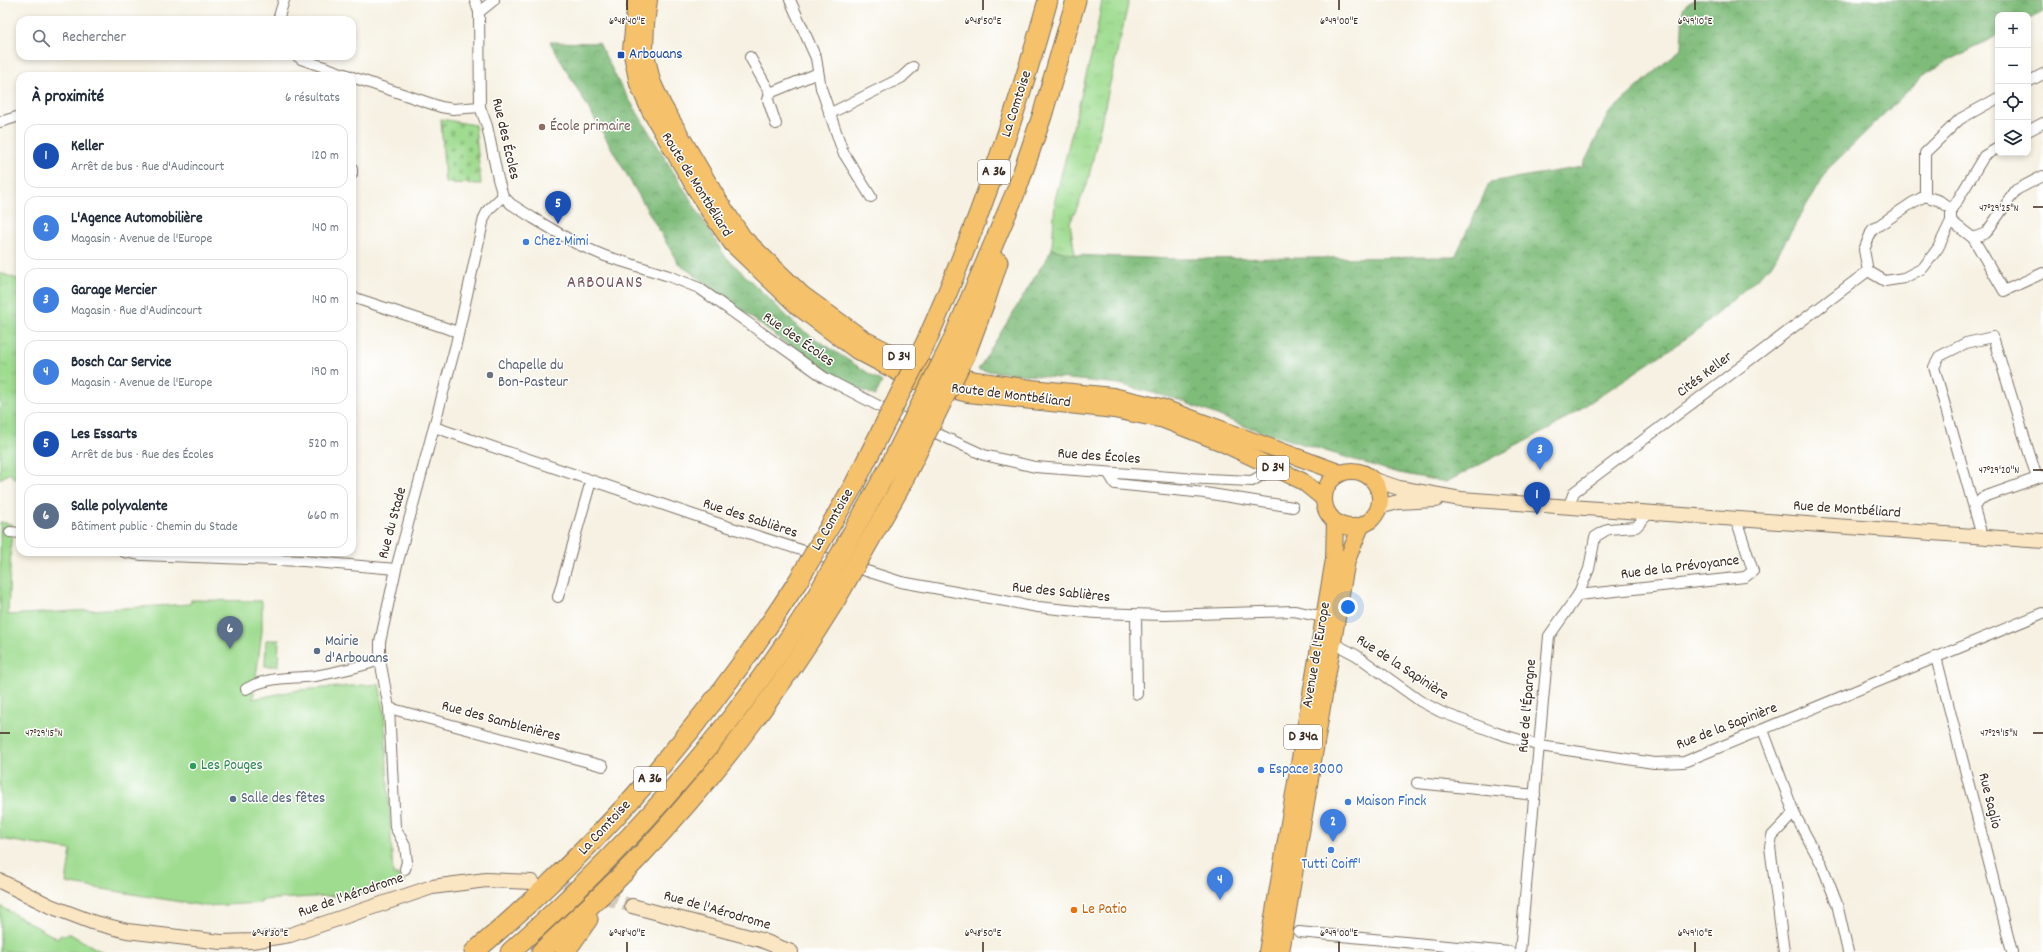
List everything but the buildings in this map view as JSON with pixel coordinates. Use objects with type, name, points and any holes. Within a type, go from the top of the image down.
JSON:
[{"type":"highway","name":"La Comtoise","points":[[474,952],[560,875],[650,780],[734,674],[798,581],[854,485],[927,340],[954,276],[996,168],[1015,112],[1048,0]]},
{"type":"highway","name":"La Comtoise","points":[[510,952],[607,860],[678,783],[827,596],[898,490],[958,350],[986,299],[1017,189],[1042,116],[1076,0]]},
{"type":"highway","name":"La Comtoise","points":[[541,952],[606,891],[671,821],[740,739],[799,657],[827,596]]},
{"type":"highway","points":[[565,952],[606,891]]},
{"type":"main road","name":"Route de Montbéliard","points":[[636,0],[631,50],[638,84],[650,111],[706,207],[732,244],[798,307],[857,350],[912,380],[968,394],[1114,410],[1164,420],[1220,442],[1302,481],[1323,498]]},
{"type":"main road","name":"Route de Montbéliard","points":[[649,0],[646,24],[646,49],[652,81],[663,105],[718,199],[743,237],[802,294],[864,339],[917,366],[976,380],[1031,388],[1112,396],[1161,407],[1341,473]]},
{"type":"main road","points":[[1274,468],[1286,460],[1298,457]]},
{"type":"main road","points":[[1357,471],[1372,479],[1379,492],[1379,507],[1375,516],[1369,522],[1361,526],[1343,526],[1335,522],[1324,508],[1323,498],[1328,483],[1341,473],[1357,471]]},
{"type":"main road","name":"Avenue de l'Europe","points":[[1266,952],[1334,559],[1335,522]]},
{"type":"main road","name":"Avenue de l'Europe","points":[[1281,952],[1347,560],[1361,526]]},
{"type":"street","points":[[279,16],[284,0]]},
{"type":"street","name":"Rue des Écoles","points":[[475,0],[479,12],[480,107],[487,126],[503,196],[511,204],[577,244],[605,256],[669,276],[699,288],[824,378],[899,416],[984,455],[1035,467],[1109,474],[1252,481],[1274,468]]},
{"type":"street","points":[[479,12],[494,0]]},
{"type":"street","points":[[790,0],[816,58],[818,73],[829,114],[843,152],[871,197]]},
{"type":"street","points":[[750,57],[770,93],[768,100],[776,124]]},
{"type":"street","points":[[304,60],[339,72]]},
{"type":"street","points":[[829,114],[901,78],[913,67]]},
{"type":"street","points":[[770,93],[818,73]]},
{"type":"street","points":[[2031,80],[2043,74]]},
{"type":"street","points":[[356,78],[441,107],[453,109],[480,107]]},
{"type":"street","points":[[1925,196],[1926,153],[1960,119],[1995,100]]},
{"type":"street","points":[[0,122],[16,119]]},
{"type":"street","points":[[2031,129],[2043,123]]},
{"type":"street","points":[[1951,209],[1940,201],[1925,196],[1872,230],[1864,250],[1868,271],[1885,282],[1904,278],[1923,268],[1938,248],[1951,220],[1951,209],[1984,156],[1995,150]]},
{"type":"street","points":[[1973,238],[1986,233],[2016,190],[2043,176]]},
{"type":"street","name":"Rue du Stade","points":[[405,869],[406,853],[395,827],[389,708],[380,660],[380,642],[396,569],[458,332],[484,218],[488,210],[503,196]]},
{"type":"street","points":[[1951,220],[1973,238],[2004,291],[2043,273]]},
{"type":"street","name":"Cités Keller","points":[[1568,508],[1574,492],[1868,271]]},
{"type":"street","points":[[356,298],[458,332]]},
{"type":"street","points":[[1974,506],[1984,497],[2040,477],[1993,337],[1966,343],[1940,356],[1934,367],[1982,536]]},
{"type":"street","name":"Rue des Sablières","points":[[434,427],[833,562],[901,582],[1038,607],[1096,614],[1136,615],[1294,611],[1324,617]]},
{"type":"street","points":[[1109,474],[1115,484],[1205,493],[1293,507]]},
{"type":"street","points":[[1372,479],[1399,488],[1461,499]]},
{"type":"street","points":[[558,597],[591,481]]},
{"type":"street","points":[[1379,507],[1398,502],[1461,499]]},
{"type":"street","name":"Rue de Montbéliard","points":[[1461,499],[1568,508],[2043,541]]},
{"type":"street","name":"Rue de l'Épargne","points":[[1520,952],[1549,636],[1578,595],[1589,569],[1595,537],[1605,526],[1636,527],[1649,513]]},
{"type":"street","name":"Rue de la Prévoyance","points":[[1578,595],[1745,577],[1753,571],[1736,519]]},
{"type":"street","points":[[303,556],[396,569]]},
{"type":"street","name":"Rue de la Sapinière","points":[[1333,643],[1356,655],[1419,700],[1442,712],[1497,733],[1540,746],[1654,763],[1684,762],[2043,613]]},
{"type":"street","points":[[1136,615],[1137,694]]},
{"type":"street","name":"Rue Saglio","points":[[1936,657],[2012,952]]},
{"type":"street","points":[[246,689],[266,680],[352,670],[380,660]]},
{"type":"street","name":"Rue des Samblenières","points":[[389,708],[603,766]]},
{"type":"street","points":[[1763,730],[1794,813],[1822,865],[1837,904],[1848,952]]},
{"type":"street","points":[[1417,783],[1535,795]]},
{"type":"street","points":[[1784,952],[1770,847],[1772,836],[1794,813]]},
{"type":"street","name":"Rue de l'Aérodrome","points":[[0,881],[50,906],[92,922],[127,931],[221,942],[252,941],[290,935],[432,886],[486,880],[532,882]]},
{"type":"street","name":"Rue de l'Aérodrome","points":[[632,906],[760,940],[791,952]]},
{"type":"street","points":[[1299,932],[1418,948],[1510,952]]},
{"type":"green space","points":[[1102,0],[1129,0],[1087,185],[1070,223],[1075,255],[1052,249],[1055,200],[1095,40]]},
{"type":"green space","points":[[1693,0],[2043,0],[2043,12],[2031,18],[2031,12],[1995,12],[1995,37],[1926,73],[1827,170],[1771,266],[1697,331],[1553,427],[1446,482],[1394,472],[1247,427],[1179,400],[1119,384],[978,370],[1052,249],[1075,255],[1172,259],[1455,257],[1490,182],[1582,167],[1609,113],[1681,48],[1683,8]]},
{"type":"green space","points":[[550,42],[599,43],[619,83],[725,256],[799,328],[882,382],[875,396],[819,368],[678,263]]},
{"type":"green space","points":[[441,119],[475,125],[481,184],[445,183]]},
{"type":"green space","points":[[0,273],[16,279],[16,479],[14,479],[10,473],[0,479]]},
{"type":"green space","name":"Les Pouges","points":[[0,522],[12,524],[8,615],[190,604],[191,600],[262,601],[262,631],[253,699],[298,690],[379,684],[384,709],[393,875],[398,875],[399,879],[404,879],[404,883],[363,894],[261,900],[261,903],[205,906],[66,883],[71,850],[0,839]]},
{"type":"green space","points":[[266,640],[279,640],[278,666],[265,666]]},
{"type":"green space","points":[[0,906],[58,939],[60,935],[70,934],[102,952],[0,952]]},
{"type":"tunnel","points":[[542,883],[584,891],[632,906]]},
{"type":"place","name":"Arbouans","points":[[621,55]]},
{"type":"place","name":"École primaire","points":[[542,127]]},
{"type":"place","name":"Les Essarts","points":[[558,224]]},
{"type":"place","name":"Chez Mimi","points":[[526,242]]},
{"type":"place","name":"Chapelle du Bon-Pasteur","points":[[490,375]]},
{"type":"place","name":"Garage Mercier","points":[[1540,470]]},
{"type":"place","name":"Keller","points":[[1537,515]]},
{"type":"place","name":"Salle polyvalente","points":[[230,649]]},
{"type":"place","name":"Mairie d'Arbouans","points":[[317,651]]},
{"type":"place","name":"Les Pouges","points":[[193,766]]},
{"type":"place","name":"Espace 3000","points":[[1261,770]]},
{"type":"place","name":"Salle des fêtes","points":[[233,799]]},
{"type":"place","name":"Maison Finck","points":[[1348,802]]},
{"type":"place","name":"L'Agence Automobilière","points":[[1333,842]]},
{"type":"place","name":"Tutti Coiff'","points":[[1331,850]]},
{"type":"place","name":"Bosch Car Service","points":[[1220,900]]},
{"type":"place","name":"Le Patio","points":[[1074,910]]},
{"type":"district","name":"ARBOUANS","points":[[605,284]]}]
